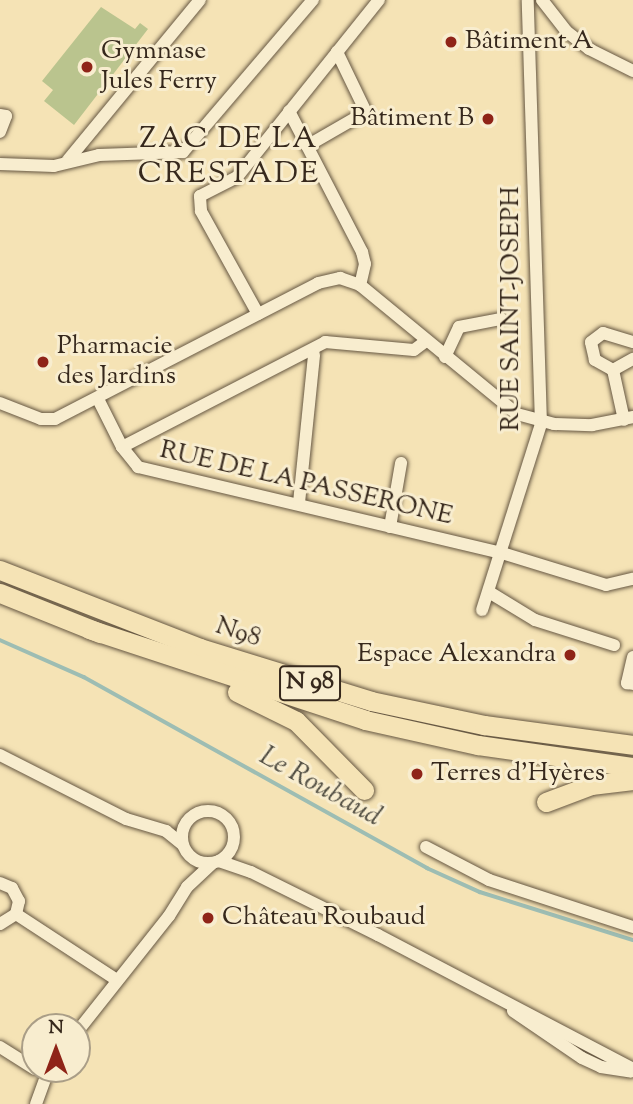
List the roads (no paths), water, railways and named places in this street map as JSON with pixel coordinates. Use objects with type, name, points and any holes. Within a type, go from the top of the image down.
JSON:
[{"type":"highway","name":"N98","points":[[0,570],[200,648],[371,701],[484,725],[633,745]]},
{"type":"highway","points":[[0,593],[89,629],[296,721],[363,790]]},
{"type":"highway","name":"N 98","points":[[89,629],[294,700],[478,745],[633,767]]},
{"type":"highway","points":[[545,802],[592,785],[633,780]]},
{"type":"street","points":[[65,162],[200,0]]},
{"type":"street","points":[[0,164],[65,162],[99,155],[183,152],[313,0]]},
{"type":"street","points":[[258,314],[199,203],[202,194],[237,177],[379,0]]},
{"type":"street","name":"RUE SAINT-JOSEPH","points":[[482,610],[541,424],[528,0]]},
{"type":"street","points":[[542,0],[566,31],[589,50],[633,71]]},
{"type":"street","points":[[307,146],[366,112],[337,51]]},
{"type":"street","points":[[289,111],[362,252],[365,264],[360,285]]},
{"type":"street","points":[[0,114],[6,116],[0,132]]},
{"type":"street","points":[[0,403],[48,420],[98,399],[328,279],[360,285],[444,357],[517,414],[541,424],[592,425],[628,419],[613,370],[595,360],[591,342],[603,333],[633,342]]},
{"type":"street","points":[[444,357],[458,327],[502,319]]},
{"type":"street","points":[[122,447],[325,342],[414,351],[426,341]]},
{"type":"street","points":[[299,503],[314,355]]},
{"type":"street","points":[[613,370],[633,359]]},
{"type":"street","name":"RUE DE LA PASSERONE","points":[[98,399],[122,447],[138,467],[502,553],[606,585],[633,579]]},
{"type":"street","points":[[390,527],[401,463]]},
{"type":"street","points":[[489,592],[534,620],[614,645]]},
{"type":"street","points":[[633,657],[627,683],[633,684]]},
{"type":"street","points":[[0,755],[126,819],[157,828],[198,862],[216,862],[251,872],[633,1071]]},
{"type":"street","points":[[157,828],[185,824],[204,811],[219,813],[231,824],[241,860],[251,872]]},
{"type":"street","points":[[185,824],[187,887]]},
{"type":"street","points":[[91,1014],[169,916],[187,887],[230,852],[234,839]]},
{"type":"street","points":[[426,847],[489,880],[633,927]]},
{"type":"street","points":[[0,883],[16,894],[16,914]]},
{"type":"street","points":[[16,914],[117,980]]},
{"type":"street","points":[[0,925],[16,914]]},
{"type":"street","points":[[0,1047],[21,1059]]},
{"type":"street","points":[[36,1104],[39,1083]]},
{"type":"waterway","name":"Le Roubaud","points":[[0,640],[84,677],[427,868],[480,892],[633,940]]},
{"type":"place","name":"Bâtiment A","points":[[451,42]]},
{"type":"place","name":"Gymnase Jules Ferry","points":[[87,67]]},
{"type":"place","name":"Bâtiment B","points":[[488,119]]},
{"type":"place","name":"Pharmacie des Jardins","points":[[43,362]]},
{"type":"place","name":"Espace Alexandra","points":[[570,655]]},
{"type":"place","name":"Terres d'Hyères","points":[[417,774]]},
{"type":"place","name":"Château Roubaud","points":[[208,918]]},
{"type":"district","name":"ZAC DE LA CRESTADE","points":[[229,157]]}]
